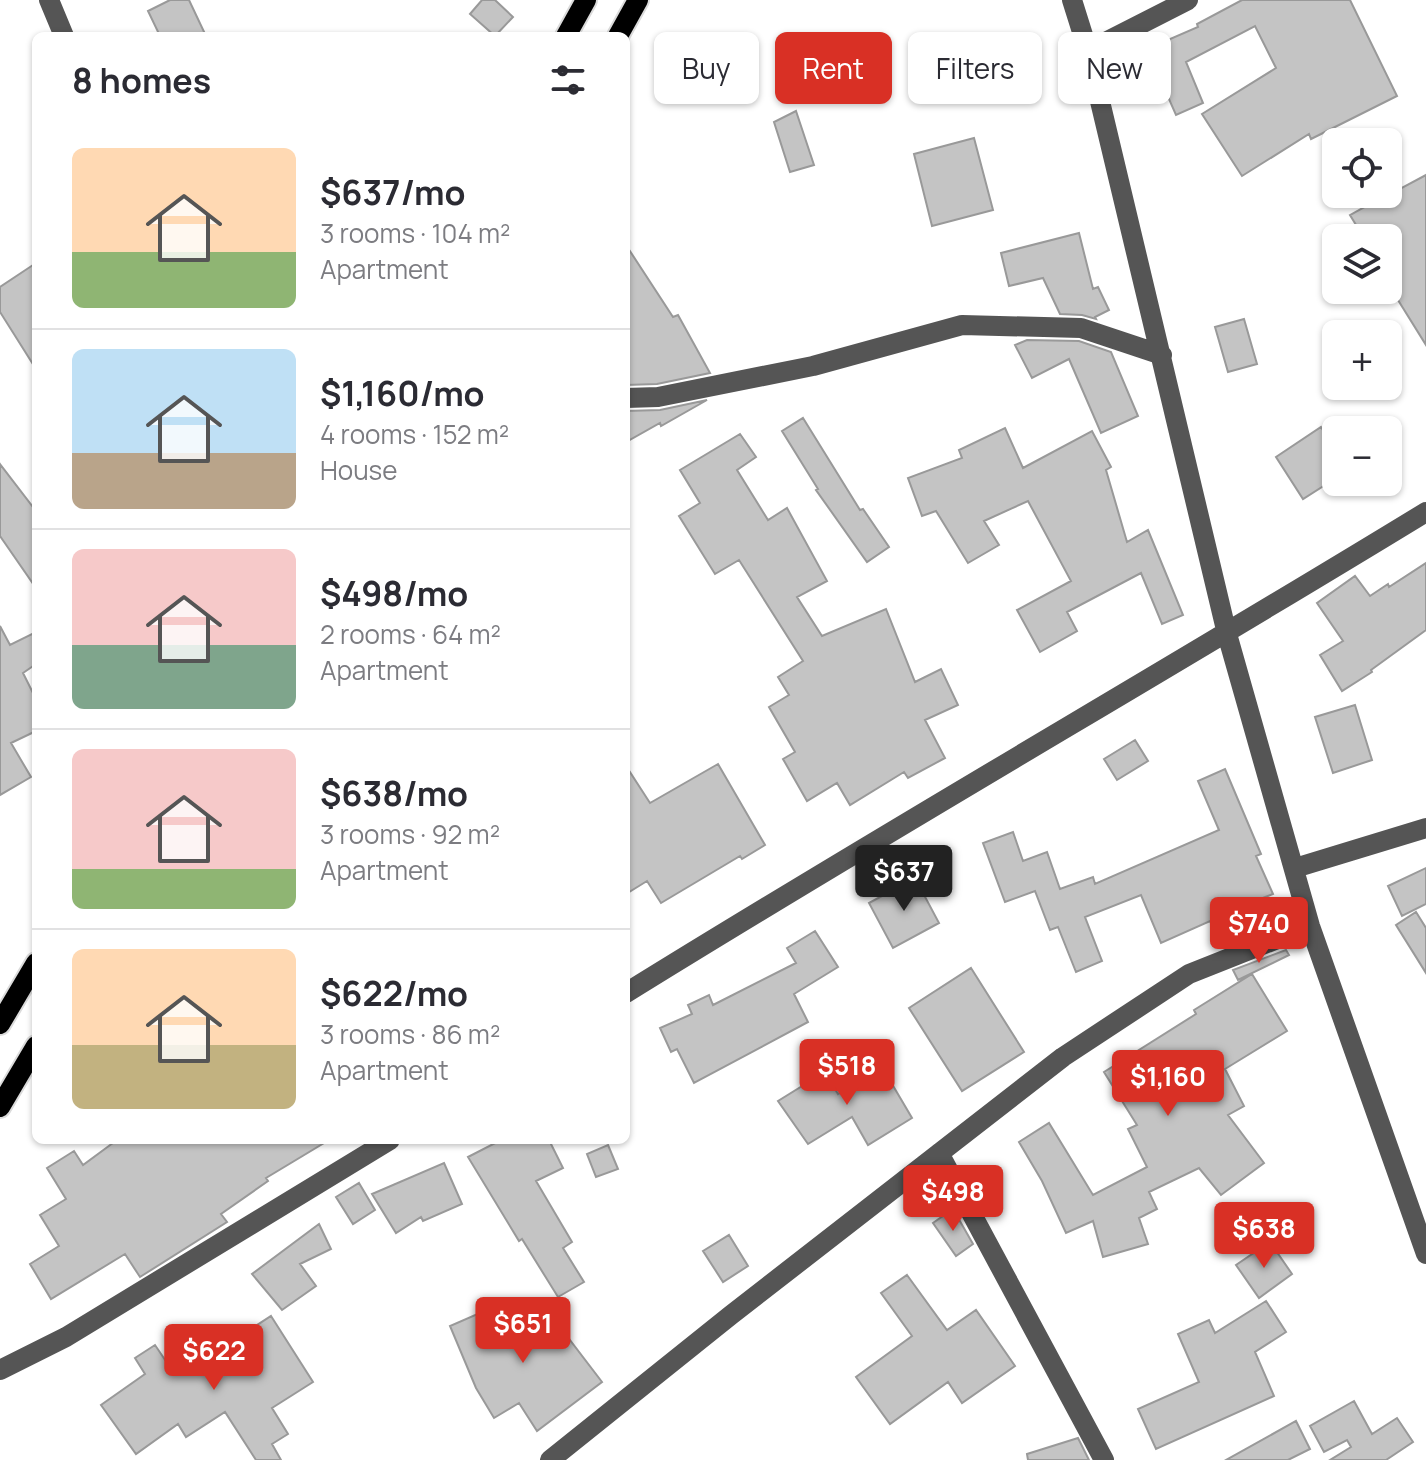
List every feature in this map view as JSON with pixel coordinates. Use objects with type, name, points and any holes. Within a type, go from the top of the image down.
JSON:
[{"type":"main road","points":[[568,32],[586,0]]},
{"type":"main road","points":[[620,32],[638,0]]},
{"type":"main road","points":[[0,1024],[32,970]]},
{"type":"main road","points":[[0,1107],[32,1053]]},
{"type":"street","points":[[49,0],[62,32]]},
{"type":"street","points":[[1072,0],[1082,32]]},
{"type":"street","points":[[1125,32],[1188,0]]},
{"type":"street","points":[[1101,104],[1227,634],[1310,926],[1426,1254]]},
{"type":"street","points":[[630,398],[658,397],[813,366],[962,325],[1081,328],[1162,355]]},
{"type":"street","points":[[630,991],[815,875],[1227,634],[1426,512]]},
{"type":"street","points":[[1295,868],[1426,828]]},
{"type":"street","points":[[550,1460],[1063,1057],[1189,974],[1310,926]]},
{"type":"street","points":[[0,1370],[66,1337],[383,1144]]},
{"type":"street","points":[[939,1153],[1104,1460]]},
{"type":"building","points":[[170,0],[189,0],[204,32],[158,32],[148,11]]},
{"type":"building","points":[[482,0],[495,0],[513,17],[499,32],[490,32],[470,14]]},
{"type":"building","points":[[1242,0],[1350,0],[1397,96],[1333,128],[1322,128],[1322,134],[1311,139],[1309,134],[1242,176],[1202,114],[1276,68],[1255,26],[1186,62],[1203,103],[1176,115],[1171,104],[1171,39],[1198,27],[1197,24]]},
{"type":"building","points":[[796,111],[814,165],[790,172],[774,122]]},
{"type":"building","points":[[974,138],[993,210],[932,226],[914,154]]},
{"type":"building","points":[[1426,175],[1426,345],[1400,304],[1402,224],[1355,224],[1350,215],[1363,208],[1402,208],[1402,188]]},
{"type":"building","points":[[1079,233],[1093,289],[1098,287],[1109,310],[1096,319],[1060,314],[1043,278],[1009,286],[1001,253]]},
{"type":"building","points":[[630,251],[673,317],[678,315],[710,373],[657,384],[630,385]]},
{"type":"building","points":[[32,266],[32,363],[0,312],[0,287]]},
{"type":"building","points":[[1244,319],[1257,364],[1228,372],[1215,327]]},
{"type":"building","points":[[1027,340],[1079,341],[1111,352],[1138,416],[1101,433],[1069,359],[1032,378],[1015,345]]},
{"type":"building","points":[[707,400],[630,440],[630,411],[660,410]]},
{"type":"building","points":[[803,418],[860,510],[863,509],[889,547],[867,562],[816,490],[782,431]]},
{"type":"building","points":[[1321,427],[1322,487],[1303,499],[1276,457]]},
{"type":"building","points":[[1005,428],[1023,468],[1092,431],[1111,467],[1106,470],[1127,542],[1148,530],[1183,615],[1162,624],[1141,573],[1067,612],[1077,631],[1040,652],[1017,610],[1071,581],[1028,501],[984,521],[999,545],[968,563],[936,511],[922,516],[908,478],[962,458],[959,450]]},
{"type":"building","points":[[740,434],[756,457],[737,470],[768,520],[787,508],[827,581],[797,597],[822,636],[886,609],[915,682],[941,669],[958,705],[925,720],[945,758],[908,778],[904,772],[850,805],[837,783],[807,801],[783,759],[795,752],[769,707],[789,695],[778,677],[803,661],[739,560],[715,574],[679,516],[700,503],[680,470]]},
{"type":"building","points":[[0,464],[32,506],[32,582],[0,536]]},
{"type":"building","points":[[1426,563],[1426,630],[1342,691],[1320,655],[1343,641],[1317,603],[1355,576],[1370,596]]},
{"type":"building","points":[[0,626],[10,645],[32,634],[32,667],[23,673],[32,691],[32,733],[11,743],[31,777],[0,795]]},
{"type":"building","points":[[1355,705],[1372,760],[1333,773],[1315,717]]},
{"type":"building","points":[[1135,740],[1148,761],[1117,780],[1104,759]]},
{"type":"building","points":[[718,764],[765,845],[742,859],[740,856],[661,903],[647,881],[630,892],[630,772],[650,803]]},
{"type":"building","points":[[1225,769],[1261,854],[1256,856],[1273,894],[1260,899],[1274,926],[1222,947],[1210,921],[1161,943],[1141,895],[1085,917],[1102,961],[1076,972],[1058,927],[1050,930],[1035,891],[1005,902],[983,843],[1013,832],[1023,861],[1047,852],[1060,889],[1093,877],[1095,884],[1219,830],[1198,781]]},
{"type":"building","points":[[1426,868],[1426,904],[1402,916],[1388,886]]},
{"type":"building","points":[[915,878],[939,923],[893,948],[869,903]]},
{"type":"building","points":[[1416,912],[1426,928],[1426,973],[1396,925]]},
{"type":"building","points":[[815,931],[838,967],[794,994],[808,1022],[694,1083],[677,1049],[671,1052],[660,1028],[692,1014],[688,1005],[709,995],[713,1005],[796,963],[787,948]]},
{"type":"building","points":[[1286,950],[1289,955],[1238,980],[1233,970]]},
{"type":"building","points":[[971,968],[1024,1052],[962,1091],[909,1008]]},
{"type":"building","points":[[1252,974],[1287,1031],[1225,1069],[1244,1106],[1228,1115],[1264,1163],[1221,1195],[1199,1168],[1149,1192],[1157,1209],[1139,1218],[1148,1244],[1103,1257],[1093,1221],[1066,1233],[1042,1181],[1019,1142],[1049,1123],[1093,1195],[1147,1167],[1128,1129],[1137,1125],[1104,1072],[1196,1014],[1194,1010]]},
{"type":"building","points":[[882,1067],[912,1118],[868,1145],[852,1117],[808,1144],[778,1101],[825,1072],[838,1094]]},
{"type":"building","points":[[112,1144],[322,1144],[266,1178],[268,1181],[221,1214],[227,1222],[140,1277],[125,1254],[51,1299],[30,1264],[59,1246],[40,1215],[66,1199],[47,1168],[74,1151],[83,1165]]},
{"type":"building","points":[[493,1144],[551,1144],[563,1168],[536,1181],[572,1242],[563,1248],[584,1282],[558,1297],[522,1239],[519,1241],[468,1157]]},
{"type":"building","points":[[608,1145],[618,1169],[596,1177],[587,1154]]},
{"type":"building","points":[[444,1163],[462,1204],[423,1221],[421,1217],[396,1233],[372,1194]]},
{"type":"building","points":[[359,1183],[375,1210],[353,1224],[336,1197]]},
{"type":"building","points":[[953,1209],[973,1244],[956,1256],[933,1223]]},
{"type":"building","points":[[319,1224],[331,1249],[300,1264],[316,1286],[282,1310],[252,1274]]},
{"type":"building","points":[[729,1235],[748,1266],[723,1282],[703,1251]]},
{"type":"building","points":[[1270,1242],[1292,1274],[1259,1298],[1236,1265]]},
{"type":"building","points":[[907,1275],[947,1330],[976,1310],[1015,1366],[962,1403],[948,1382],[890,1424],[856,1377],[912,1336],[881,1293]]},
{"type":"building","points":[[1266,1301],[1286,1332],[1255,1352],[1274,1396],[1156,1449],[1138,1409],[1199,1382],[1178,1334],[1209,1320],[1215,1333]]},
{"type":"building","points":[[505,1302],[520,1337],[550,1314],[602,1382],[537,1431],[519,1403],[494,1418],[476,1388],[450,1326]]},
{"type":"building","points":[[271,1316],[313,1382],[272,1408],[288,1434],[272,1444],[281,1460],[256,1460],[225,1412],[186,1437],[178,1424],[136,1454],[101,1405],[145,1374],[135,1358],[155,1345],[174,1373],[209,1350],[212,1354]]},
{"type":"building","points":[[1354,1401],[1372,1434],[1397,1418],[1413,1442],[1386,1460],[1330,1460],[1351,1447],[1347,1440],[1324,1452],[1310,1426]]},
{"type":"building","points":[[1296,1421],[1310,1449],[1288,1460],[1226,1460]]},
{"type":"building","points":[[1078,1438],[1089,1460],[1028,1460],[1027,1454]]}]
